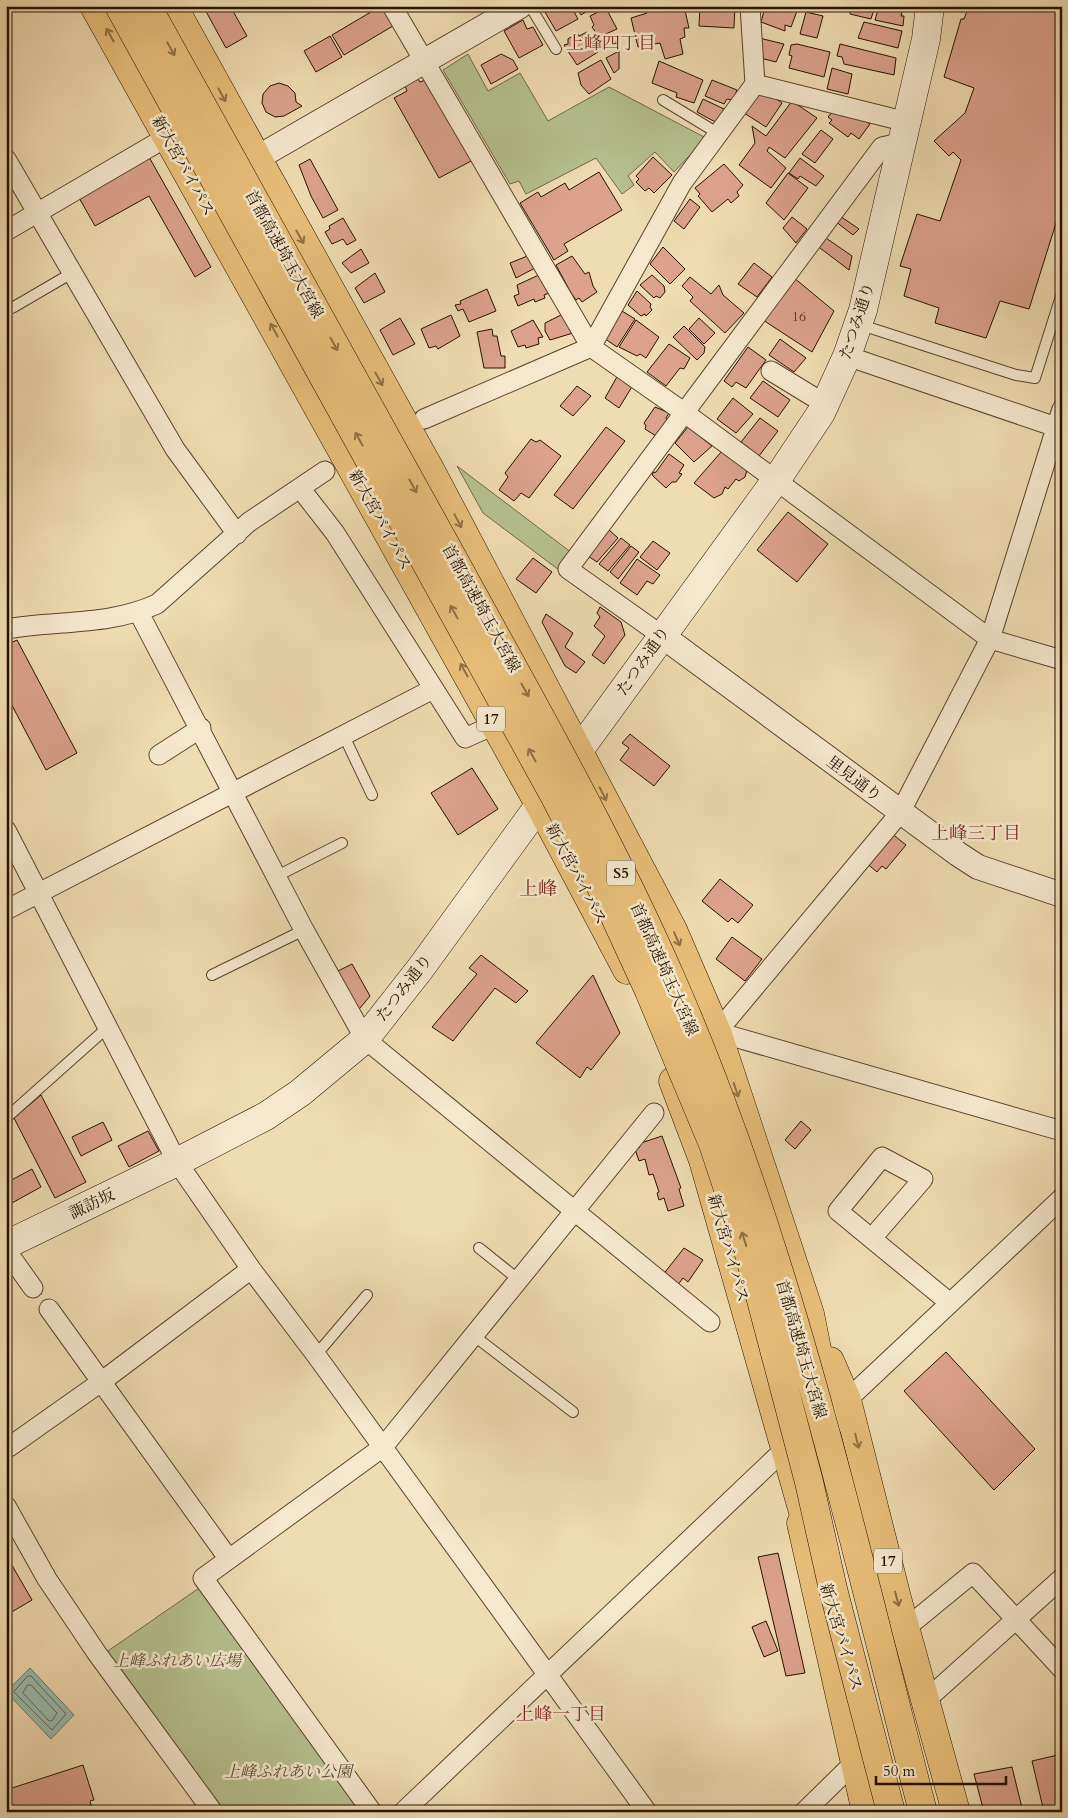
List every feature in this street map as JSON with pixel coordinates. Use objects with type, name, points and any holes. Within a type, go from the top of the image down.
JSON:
[{"type":"highway","name":"新大宮バイパス","points":[[94,6],[540,806],[642,1000],[702,1160],[788,1461],[893,1812]]},
{"type":"highway","name":"首都高速埼玉大宮線","points":[[119,6],[554,796],[603,891],[649,991],[713,1144],[746,1243],[809,1482],[832,1590],[893,1812]]},
{"type":"highway","name":"首都高速埼玉大宮線","points":[[147,6],[574,778],[671,978],[730,1128],[767,1232],[814,1390],[922,1812]]},
{"type":"highway","name":"17","points":[[173,6],[430,470],[673,930],[717,1032],[810,1314],[847,1400],[925,1701],[956,1812]]},
{"type":"highway","name":"17","points":[[810,1314],[833,1426],[922,1812]]},
{"type":"highway","name":"17","points":[[788,1461],[866,1812]]},
{"type":"highway","points":[[832,1590],[855,1719],[878,1812]]},
{"type":"main road","name":"たつみ通り","points":[[177,1162],[266,1116],[300,1093],[365,1039],[580,751],[661,635],[774,480],[826,404],[847,356],[874,269],[926,39],[930,6]]},
{"type":"main road","name":"たつみ通り","points":[[926,39],[945,6]]},
{"type":"main road","name":"諏訪坂","points":[[6,1245],[177,1162]]},
{"type":"street","points":[[392,6],[591,347],[685,413],[990,639],[1062,660]]},
{"type":"street","points":[[256,158],[520,6]]},
{"type":"street","points":[[424,419],[591,347],[682,183],[755,84],[750,6]]},
{"type":"street","points":[[755,84],[905,132]]},
{"type":"street","points":[[661,635],[568,569],[882,146],[905,132]]},
{"type":"street","points":[[6,231],[167,137]]},
{"type":"street","points":[[6,159],[175,449],[237,534]]},
{"type":"street","points":[[847,356],[1059,428]]},
{"type":"street","points":[[771,371],[826,404]]},
{"type":"street","points":[[1062,409],[1059,428],[990,639],[900,814],[717,1032],[1062,1131]]},
{"type":"street","points":[[6,629],[68,625],[139,613],[157,604],[249,522],[325,471]]},
{"type":"street","points":[[300,488],[335,533],[465,738],[494,725]]},
{"type":"street","points":[[139,613],[201,728],[304,930],[365,1039],[710,1322]]},
{"type":"street","name":"里見通り","points":[[661,635],[900,814],[978,867],[1062,895]]},
{"type":"street","points":[[6,910],[433,689]]},
{"type":"street","points":[[159,755],[201,728]]},
{"type":"street","points":[[6,830],[177,1162],[251,1269],[316,1355],[547,1677],[647,1812]]},
{"type":"street","points":[[372,1812],[203,1578],[382,1447],[654,1113]]},
{"type":"street","points":[[872,1238],[923,1179],[882,1157],[838,1211],[950,1303]]},
{"type":"street","points":[[833,1426],[847,1400],[1062,1198]]},
{"type":"street","points":[[6,1250],[33,1288]]},
{"type":"street","points":[[6,1446],[9,1446],[101,1382],[251,1269]]},
{"type":"street","points":[[48,1309],[228,1558]]},
{"type":"street","points":[[403,1812],[547,1677],[788,1461]]},
{"type":"street","points":[[6,1506],[47,1579],[96,1652],[213,1812]]},
{"type":"street","points":[[906,1628],[972,1573],[1062,1669]]},
{"type":"street","points":[[925,1701],[1062,1578]]},
{"type":"street","points":[[804,1812],[855,1762]]},
{"type":"lane","points":[[530,6],[556,49]]},
{"type":"lane","points":[[663,100],[718,134]]},
{"type":"lane","points":[[12,308],[72,273]]},
{"type":"lane","points":[[858,324],[1016,375],[1035,378],[1062,293]]},
{"type":"lane","points":[[344,736],[372,795]]},
{"type":"lane","points":[[277,876],[342,842]]},
{"type":"lane","points":[[212,975],[304,930]]},
{"type":"lane","points":[[6,1118],[108,1027]]},
{"type":"lane","points":[[479,1248],[518,1280]]},
{"type":"lane","points":[[316,1355],[367,1295]]},
{"type":"lane","points":[[473,1335],[573,1412]]},
{"type":"green space","points":[[468,54],[488,91],[520,73],[548,121],[609,87],[706,138],[674,172],[655,152],[628,176],[634,185],[622,194],[596,158],[526,194],[519,181],[510,184],[443,70]]},
{"type":"green space","points":[[457,466],[572,553],[559,570],[483,513]]},
{"type":"green space","points":[[202,1586],[365,1812],[221,1812],[105,1653]]},
{"type":"water","points":[[30,1668],[74,1715],[51,1739],[6,1692]]},
{"type":"building","points":[[203,6],[230,6],[247,36],[226,48]]},
{"type":"building","points":[[381,6],[393,26],[344,55],[332,35]]},
{"type":"building","points":[[548,6],[571,6],[578,19],[556,31],[545,12],[549,10]]},
{"type":"building","points":[[576,6],[596,6],[581,15]]},
{"type":"building","points":[[670,6],[684,6],[689,28],[684,28],[685,37],[680,39],[683,54],[665,59],[660,43],[638,47],[631,18],[647,13],[646,9],[653,7],[653,11],[670,9]]},
{"type":"building","points":[[700,6],[735,6],[734,28],[699,26]]},
{"type":"building","points":[[771,6],[791,6],[792,10],[797,11],[791,27],[785,25],[785,31],[761,22],[764,11],[769,12]]},
{"type":"building","points":[[852,6],[875,6],[871,19],[850,14]]},
{"type":"building","points":[[879,6],[904,6],[901,16],[904,16],[903,26],[875,20]]},
{"type":"building","points":[[969,6],[1062,6],[1062,204],[1029,309],[1000,301],[986,338],[935,323],[939,308],[904,296],[911,269],[900,266],[917,214],[940,221],[961,160],[953,152],[949,156],[934,141],[965,113],[974,88],[944,77],[961,19],[964,19]]},
{"type":"building","points":[[606,8],[617,29],[599,37],[592,27],[594,25],[590,16]]},
{"type":"building","points":[[806,12],[823,16],[817,38],[800,34]]},
{"type":"building","points":[[523,20],[527,29],[533,27],[543,45],[519,58],[504,31]]},
{"type":"building","points":[[864,22],[902,31],[898,48],[858,38]]},
{"type":"building","points":[[587,32],[598,52],[577,65],[564,45],[568,44],[568,39],[577,33],[579,36]]},
{"type":"building","points":[[330,36],[342,57],[316,72],[304,51]]},
{"type":"building","points":[[759,38],[784,44],[776,62],[760,58]]},
{"type":"building","points":[[797,44],[830,52],[824,77],[789,68],[792,56],[789,55],[791,45]]},
{"type":"building","points":[[840,44],[896,58],[894,75],[844,64],[842,57],[837,56]]},
{"type":"building","points":[[619,51],[619,69],[614,73],[606,58]]},
{"type":"building","points":[[501,54],[513,60],[518,69],[491,84],[481,65]]},
{"type":"building","points":[[601,60],[611,79],[589,94],[581,85],[578,73]]},
{"type":"building","points":[[659,61],[703,80],[694,103],[676,97],[677,93],[652,83]]},
{"type":"building","points":[[832,68],[852,74],[848,94],[827,89]]},
{"type":"building","points":[[418,79],[420,82],[428,79],[473,160],[439,178],[394,98],[407,91],[405,86]]},
{"type":"building","points":[[712,80],[737,90],[733,100],[727,99],[724,104],[705,96]]},
{"type":"building","points":[[279,83],[288,86],[295,93],[296,102],[302,106],[284,116],[275,117],[266,112],[262,103],[263,94],[270,86]]},
{"type":"building","points":[[768,93],[782,103],[766,127],[744,113],[757,95]]},
{"type":"building","points":[[703,99],[724,109],[717,123],[697,112]]},
{"type":"building","points":[[792,101],[817,118],[785,158],[769,147],[767,151],[786,168],[771,188],[739,165],[755,143],[752,126],[766,136]]},
{"type":"building","points":[[834,110],[860,118],[870,124],[859,139],[851,133],[848,137],[829,123],[832,120],[828,117]]},
{"type":"building","points":[[821,130],[833,139],[815,163],[802,154]]},
{"type":"building","points":[[149,157],[211,267],[195,277],[149,196],[95,226],[78,196]]},
{"type":"building","points":[[653,157],[672,175],[654,193],[649,188],[645,191],[636,182],[639,179],[636,176]]},
{"type":"building","points":[[800,158],[824,176],[816,186],[800,176],[798,179],[789,173]]},
{"type":"building","points":[[310,159],[338,210],[323,218],[311,196],[299,165]]},
{"type":"building","points":[[724,164],[743,185],[737,192],[739,196],[731,203],[728,199],[712,212],[698,196],[700,194],[695,188]]},
{"type":"building","points":[[599,172],[622,210],[564,244],[568,251],[554,260],[520,203],[538,192],[541,197],[565,183],[569,190]]},
{"type":"building","points":[[788,173],[808,188],[784,220],[766,203]]},
{"type":"building","points":[[690,199],[700,207],[684,229],[674,221]]},
{"type":"building","points":[[840,216],[859,229],[853,235],[835,221]]},
{"type":"building","points":[[792,217],[807,229],[796,243],[783,228]]},
{"type":"building","points":[[343,218],[356,240],[347,245],[343,239],[332,244],[325,232],[330,229],[329,226]]},
{"type":"building","points":[[823,236],[852,256],[849,270],[816,245]]},
{"type":"building","points":[[663,247],[685,269],[670,284],[650,264]]},
{"type":"building","points":[[361,249],[369,263],[351,273],[342,263]]},
{"type":"building","points":[[530,255],[537,267],[516,278],[510,263]]},
{"type":"building","points":[[572,256],[585,274],[589,272],[597,292],[582,302],[579,298],[576,300],[571,293],[556,265]]},
{"type":"building","points":[[754,263],[772,277],[757,297],[738,284]]},
{"type":"building","points":[[375,273],[385,292],[364,303],[355,288]]},
{"type":"building","points":[[541,274],[549,293],[544,295],[545,298],[535,302],[534,299],[518,306],[514,296],[519,294],[517,285]]},
{"type":"building","points":[[652,275],[664,286],[665,292],[660,298],[656,296],[654,298],[640,285]]},
{"type":"building","points":[[690,277],[711,294],[719,285],[723,295],[744,313],[725,333],[690,301],[693,297],[682,286]]},
{"type":"building","points":[[793,277],[834,311],[812,352],[763,320]]},
{"type":"building","points":[[487,289],[496,311],[469,322],[463,309],[458,311],[455,305],[461,304],[460,301]]},
{"type":"building","points":[[637,291],[651,304],[652,310],[646,316],[645,314],[641,316],[628,305]]},
{"type":"building","points":[[622,311],[635,319],[617,347],[604,338]]},
{"type":"building","points":[[563,314],[573,333],[550,340],[545,331],[545,323]]},
{"type":"building","points":[[451,315],[460,336],[438,349],[436,346],[429,348],[421,329]]},
{"type":"building","points":[[400,318],[415,344],[393,355],[380,330]]},
{"type":"building","points":[[699,318],[715,333],[704,344],[689,329]]},
{"type":"building","points":[[533,320],[543,337],[538,338],[539,344],[526,348],[525,345],[518,347],[511,331]]},
{"type":"building","points":[[636,320],[659,337],[646,358],[640,354],[637,356],[619,347]]},
{"type":"building","points":[[684,326],[705,347],[704,353],[697,360],[673,337]]},
{"type":"building","points":[[492,329],[493,336],[497,336],[501,356],[505,356],[505,368],[484,368],[477,332]]},
{"type":"building","points":[[780,339],[806,358],[794,372],[769,355]]},
{"type":"building","points":[[669,344],[690,358],[684,369],[680,368],[666,386],[647,372]]},
{"type":"building","points":[[748,347],[766,360],[746,388],[736,382],[732,387],[724,381]]},
{"type":"building","points":[[618,375],[633,385],[619,408],[605,398]]},
{"type":"building","points":[[763,381],[790,400],[778,417],[750,398]]},
{"type":"building","points":[[577,386],[591,396],[573,416],[560,406]]},
{"type":"building","points":[[733,398],[753,414],[736,433],[717,419]]},
{"type":"building","points":[[655,407],[669,413],[666,418],[668,421],[656,436],[645,429],[644,423]]},
{"type":"building","points":[[760,418],[778,431],[759,456],[741,442]]},
{"type":"building","points":[[606,427],[625,441],[573,509],[554,495]]},
{"type":"building","points":[[688,427],[712,446],[694,462],[675,443]]},
{"type":"building","points":[[531,439],[536,442],[540,440],[561,456],[529,498],[521,493],[514,501],[499,490],[508,477],[505,473]]},
{"type":"building","points":[[722,451],[747,470],[745,477],[739,481],[736,479],[728,489],[725,487],[722,494],[714,498],[694,483]]},
{"type":"building","points":[[669,454],[684,465],[679,473],[682,474],[676,482],[672,482],[666,488],[652,473],[656,472]]},
{"type":"building","points":[[788,512],[828,544],[797,582],[757,550]]},
{"type":"building","points":[[609,530],[618,538],[597,562],[588,556]]},
{"type":"building","points":[[621,538],[630,545],[608,571],[599,564]]},
{"type":"building","points":[[653,541],[670,553],[657,570],[640,557]]},
{"type":"building","points":[[631,546],[639,552],[618,579],[610,572]]},
{"type":"building","points":[[533,558],[552,572],[536,593],[516,579]]},
{"type":"building","points":[[637,559],[660,575],[653,584],[647,581],[637,595],[620,583]]},
{"type":"building","points":[[600,607],[621,622],[625,635],[604,664],[592,655],[605,636],[594,626],[600,617],[597,613]]},
{"type":"building","points":[[546,614],[573,633],[565,647],[585,662],[576,673],[565,666],[542,622]]},
{"type":"building","points":[[17,640],[77,753],[46,770],[6,694],[6,645]]},
{"type":"building","points":[[630,734],[670,766],[654,786],[620,760],[629,748],[622,743]]},
{"type":"building","points":[[472,768],[498,809],[458,835],[431,793]]},
{"type":"building","points":[[890,832],[906,845],[886,869],[882,866],[877,872],[865,862]]},
{"type":"building","points":[[720,879],[753,905],[738,923],[732,918],[728,922],[702,901]]},
{"type":"building","points":[[732,937],[762,959],[745,981],[716,959]]},
{"type":"building","points":[[481,955],[528,991],[516,1003],[495,988],[453,1041],[432,1027],[477,974],[469,968]]},
{"type":"building","points":[[352,964],[370,996],[355,1014],[336,972]]},
{"type":"building","points":[[593,975],[620,1033],[591,1070],[587,1067],[580,1078],[536,1043]]},
{"type":"building","points":[[41,1095],[86,1182],[55,1198],[14,1118]]},
{"type":"building","points":[[801,1121],[811,1130],[795,1149],[785,1140]]},
{"type":"building","points":[[103,1122],[112,1140],[81,1156],[72,1137]]},
{"type":"building","points":[[148,1131],[159,1151],[129,1167],[118,1146]]},
{"type":"building","points":[[662,1136],[681,1188],[679,1189],[684,1206],[668,1211],[664,1198],[659,1200],[657,1193],[659,1192],[653,1174],[649,1175],[645,1159],[639,1161],[635,1149],[640,1147],[638,1144]]},
{"type":"building","points":[[32,1169],[41,1187],[10,1204],[6,1197],[6,1183]]},
{"type":"building","points":[[684,1248],[703,1260],[688,1282],[683,1278],[677,1286],[662,1276]]},
{"type":"building","points":[[946,1352],[1035,1449],[994,1490],[904,1391]]},
{"type":"building","points":[[778,1553],[805,1673],[786,1676],[758,1557]]},
{"type":"building","points":[[6,1555],[32,1600],[10,1613],[6,1607]]},
{"type":"building","points":[[766,1621],[778,1651],[764,1657],[752,1627]]},
{"type":"building","points":[[1062,1754],[1062,1812],[1044,1812],[1032,1761]]},
{"type":"building","points":[[83,1765],[94,1800],[90,1801],[93,1812],[6,1812],[6,1790]]},
{"type":"building","points":[[1012,1767],[1023,1812],[984,1812],[974,1774]]},
{"type":"district","name":"上峰四丁目","points":[[611,43]]},
{"type":"district","name":"上峰三丁目","points":[[976,833]]},
{"type":"district","name":"上峰","points":[[538,889]]},
{"type":"district","name":"上峰一丁目","points":[[561,1714]]},
{"type":"park label","name":"上峰ふれあい広場","points":[[177,1661]]},
{"type":"park label","name":"上峰ふれあい公園","points":[[288,1772]]}]
